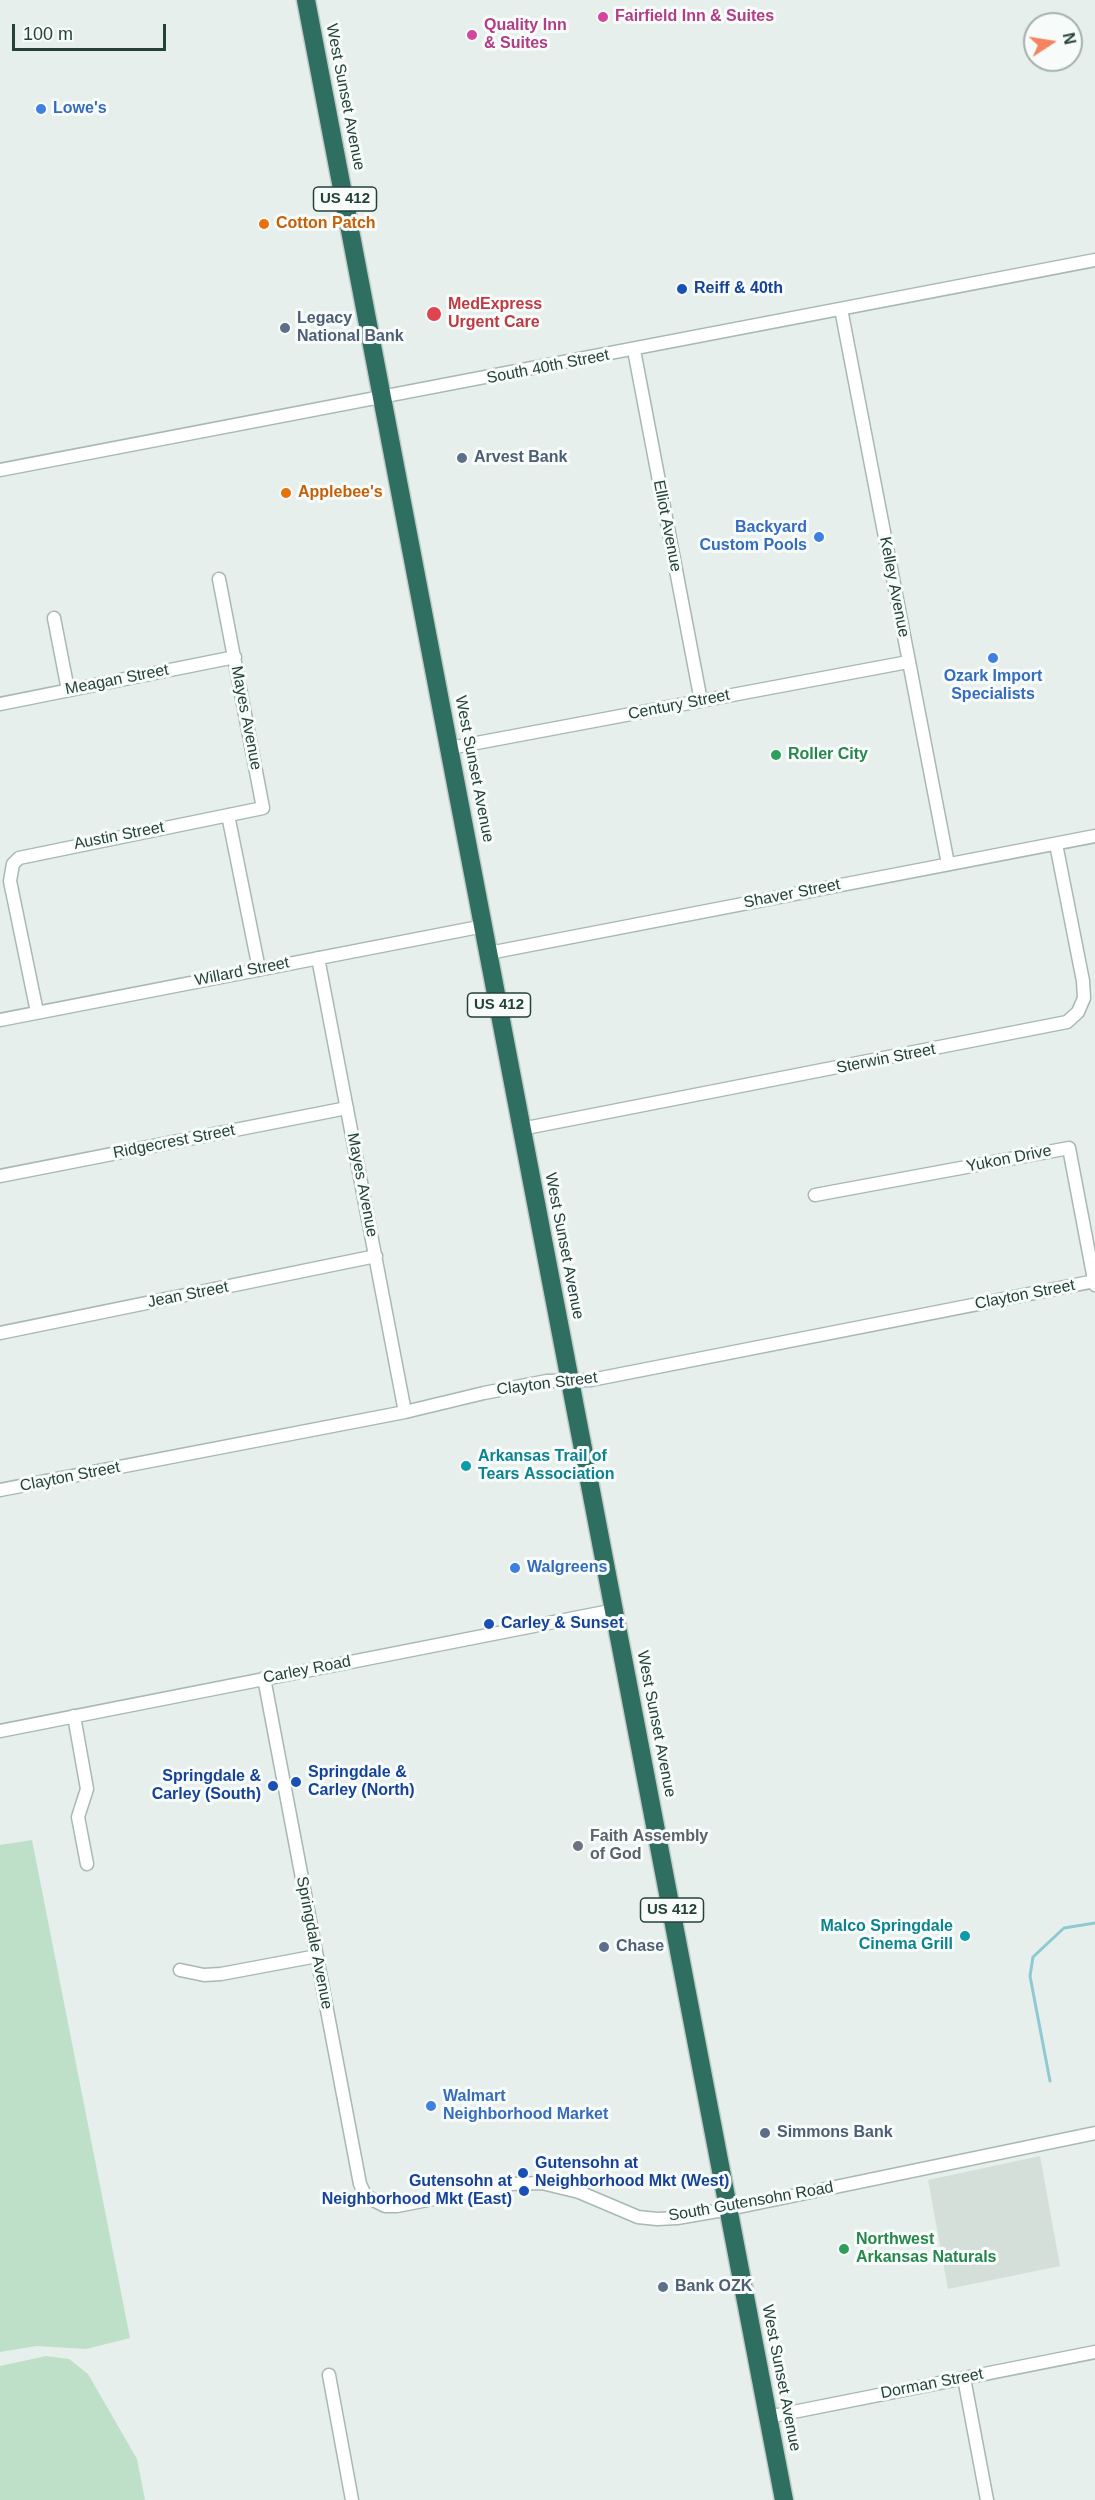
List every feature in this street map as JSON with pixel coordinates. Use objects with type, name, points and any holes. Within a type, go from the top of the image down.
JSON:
[{"type":"highway","name":"West Sunset Avenue","points":[[306,0],[784,2500]]},
{"type":"street","name":"South 40th Street","points":[[0,470],[1095,260]]},
{"type":"street","name":"Kelley Avenue","points":[[841,309],[948,864]]},
{"type":"street","name":"Elliot Avenue","points":[[634,350],[701,701]]},
{"type":"street","name":"Mayes Avenue","points":[[219,579],[264,808],[228,815]]},
{"type":"street","points":[[54,618],[68,690]]},
{"type":"street","name":"Meagan Street","points":[[0,704],[235,657]]},
{"type":"street","name":"Century Street","points":[[450,748],[908,662]]},
{"type":"street","points":[[228,815],[259,969]]},
{"type":"street","name":"Austin Street","points":[[37,1012],[10,881],[13,864],[26,855],[228,815]]},
{"type":"street","name":"Shaver Street","points":[[489,953],[1095,836]]},
{"type":"street","name":"Sterwin Street","points":[[521,1130],[1048,1028],[1067,1022],[1078,1012],[1084,998],[1083,981],[1056,844]]},
{"type":"street","name":"Willard Street","points":[[0,1020],[484,926]]},
{"type":"street","name":"Mayes Avenue","points":[[318,958],[405,1412]]},
{"type":"street","name":"Ridgecrest Street","points":[[0,1176],[347,1108]]},
{"type":"street","name":"Yukon Drive","points":[[815,1195],[1069,1148],[1095,1283]]},
{"type":"street","name":"Jean Street","points":[[0,1333],[376,1256]]},
{"type":"street","name":"Clayton Street","points":[[0,1490],[405,1412],[547,1381],[591,1380],[1095,1283]]},
{"type":"street","name":"Carley Road","points":[[0,1731],[615,1611]]},
{"type":"street","name":"Springdale Avenue","points":[[264,1678],[360,2184],[365,2195],[375,2201]]},
{"type":"street","points":[[74,1716],[87,1789],[78,1817],[87,1863]]},
{"type":"street","points":[[180,1970],[204,1975],[221,1974],[317,1956]]},
{"type":"street","name":"South Gutensohn Road","points":[[375,2201],[385,2206],[397,2206],[510,2184],[535,2183],[561,2187],[620,2211],[657,2219],[729,2210],[1095,2133]]},
{"type":"street","name":"Dorman Street","points":[[768,2416],[1095,2352]]},
{"type":"street","points":[[329,2375],[352,2500]]},
{"type":"street","points":[[964,2378],[987,2500]]},
{"type":"shaded area","points":[[1040,2156],[1060,2266],[948,2289],[928,2180]]},
{"type":"green space","points":[[32,1840],[130,2338],[86,2349],[36,2346],[0,2352],[0,1845]]},
{"type":"green space","points":[[46,2356],[69,2359],[88,2374],[137,2459],[145,2500],[0,2500],[0,2366]]},
{"type":"waterway","points":[[1050,2081],[1030,1976],[1033,1957],[1064,1928],[1095,1923]]},
{"type":"place","name":"Fairfield Inn & Suites","points":[[603,17]]},
{"type":"place","name":"Quality Inn & Suites","points":[[472,35]]},
{"type":"place","name":"Lowe's","points":[[41,109]]},
{"type":"place","name":"Cotton Patch","points":[[264,224]]},
{"type":"place","name":"Reiff & 40th","points":[[682,289]]},
{"type":"place","name":"MedExpress Urgent Care","points":[[434,314]]},
{"type":"place","name":"Legacy National Bank","points":[[285,328]]},
{"type":"place","name":"Arvest Bank","points":[[462,458]]},
{"type":"place","name":"Applebee's","points":[[286,493]]},
{"type":"place","name":"Backyard Custom Pools","points":[[819,537]]},
{"type":"place","name":"Ozark Import Specialists","points":[[993,658]]},
{"type":"place","name":"Roller City","points":[[776,755]]},
{"type":"place","name":"Arkansas Trail of Tears Association","points":[[466,1466]]},
{"type":"place","name":"Walgreens","points":[[515,1568]]},
{"type":"place","name":"Carley & Sunset","points":[[489,1624]]},
{"type":"place","name":"Springdale & Carley (North)","points":[[296,1782]]},
{"type":"place","name":"Springdale & Carley (South)","points":[[273,1786]]},
{"type":"place","name":"Faith Assembly of God","points":[[578,1846]]},
{"type":"place","name":"Malco Springdale Cinema Grill","points":[[965,1936]]},
{"type":"place","name":"Chase","points":[[604,1947]]},
{"type":"place","name":"Walmart Neighborhood Market","points":[[431,2106]]},
{"type":"place","name":"Simmons Bank","points":[[765,2133]]},
{"type":"place","name":"Gutensohn at Neighborhood Mkt (West)","points":[[523,2173]]},
{"type":"place","name":"Gutensohn at Neighborhood Mkt (East)","points":[[524,2191]]},
{"type":"place","name":"Northwest Arkansas Naturals","points":[[844,2249]]},
{"type":"place","name":"Bank OZK","points":[[663,2287]]}]
